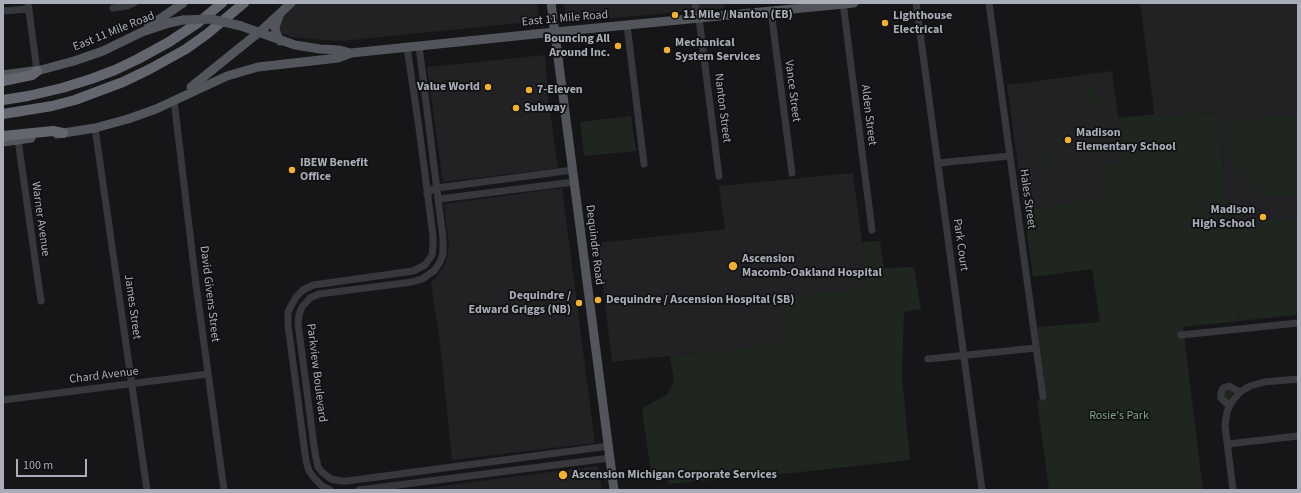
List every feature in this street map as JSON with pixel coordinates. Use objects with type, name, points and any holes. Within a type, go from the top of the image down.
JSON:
[{"type":"highway","points":[[3,100],[62,88],[120,68],[169,42],[199,22],[222,3]]},
{"type":"highway","points":[[3,114],[52,106],[75,100],[150,70],[186,49],[207,34],[244,3]]},
{"type":"highway","points":[[3,80],[32,75],[37,71]]},
{"type":"highway","points":[[3,136],[53,131],[62,133]]},
{"type":"main road","points":[[142,32],[151,24],[183,3]]},
{"type":"main road","points":[[174,100],[179,94],[197,83],[291,3]]},
{"type":"main road","name":"Dequindre Road","points":[[551,3],[614,490]]},
{"type":"main road","name":"East 11 Mile Road","points":[[3,142],[95,128],[128,119],[156,109],[217,80],[247,69],[274,64],[338,58],[351,53],[407,47],[854,3]]},
{"type":"main road","points":[[279,14],[275,27],[280,41]]},
{"type":"main road","name":"East 11 Mile Road","points":[[3,75],[37,71],[61,65],[118,44],[142,32],[183,20],[211,20],[241,26],[280,41],[312,48],[339,50],[351,53]]},
{"type":"main road","points":[[241,26],[245,35],[244,44]]},
{"type":"street","points":[[113,8],[127,6],[134,3]]},
{"type":"street","name":"Nanton Street","points":[[695,3],[719,176]]},
{"type":"street","name":"Park Court","points":[[916,3],[982,490]]},
{"type":"street","name":"Hales Street","points":[[989,3],[1043,397]]},
{"type":"street","name":"Alden Street","points":[[843,4],[872,230]]},
{"type":"street","points":[[3,11],[28,6],[37,71]]},
{"type":"street","name":"Vance Street","points":[[771,11],[792,173]]},
{"type":"street","points":[[627,25],[644,164]]},
{"type":"street","name":"Parkview Boulevard","points":[[419,46],[444,238],[443,254],[434,271],[422,280],[319,294],[313,296],[304,304],[298,320],[318,467],[331,479],[347,481],[608,446]]},
{"type":"street","name":"Parkview Boulevard","points":[[330,490],[318,483],[307,468],[304,455],[289,337],[288,312],[296,297],[303,290],[313,285],[413,271],[425,265],[430,258],[433,251],[431,221],[407,47]]},
{"type":"street","name":"David Givens Street","points":[[174,100],[224,490]]},
{"type":"street","points":[[416,110],[422,105],[427,107]]},
{"type":"street","points":[[419,128],[423,129],[429,125]]},
{"type":"street","name":"James Street","points":[[95,128],[147,490]]},
{"type":"street","name":"Warner Avenue","points":[[18,140],[41,301]]},
{"type":"street","points":[[938,163],[1010,156]]},
{"type":"street","points":[[427,194],[433,189],[437,188],[573,170]]},
{"type":"street","points":[[439,199],[574,182]]},
{"type":"street","points":[[431,221],[437,222],[441,220]]},
{"type":"street","points":[[432,236],[439,234],[444,238]]},
{"type":"street","points":[[394,274],[394,285]]},
{"type":"street","points":[[335,281],[336,292]]},
{"type":"street","points":[[1181,335],[1298,323]]},
{"type":"street","points":[[289,337],[296,340],[300,336]]},
{"type":"street","points":[[928,359],[1036,348]]},
{"type":"street","points":[[293,362],[298,364],[305,376]]},
{"type":"street","name":"Chard Avenue","points":[[3,400],[208,374]]},
{"type":"street","points":[[1234,490],[1226,421],[1229,406],[1240,392],[1250,386],[1258,383],[1298,379]]},
{"type":"street","points":[[1229,406],[1221,398],[1221,390],[1229,386],[1240,392]]},
{"type":"street","points":[[297,396],[308,394]]},
{"type":"street","points":[[1228,444],[1298,436]]},
{"type":"street","points":[[304,455],[315,453]]},
{"type":"street","points":[[359,490],[610,458]]},
{"type":"street","points":[[501,460],[502,471]]},
{"type":"street","points":[[418,472],[419,482]]},
{"type":"shaded area","points":[[295,3],[537,3],[540,21],[342,41],[310,39],[292,37],[280,33],[278,30],[280,18]]},
{"type":"shaded area","points":[[564,3],[724,3],[725,8],[603,19],[595,15],[566,18]]},
{"type":"shaded area","name":"Madison High School","points":[[1140,3],[1298,3],[1298,315],[1239,321],[1218,112],[1155,118]]},
{"type":"shaded area","points":[[545,55],[548,97],[558,168],[443,182],[427,67]]},
{"type":"shaded area","name":"Madison Elementary School","points":[[1112,71],[1124,161],[1107,198],[1024,210],[1007,85]]},
{"type":"shaded area","name":"Ascension Macomb-Oakland Hospital","points":[[853,173],[868,288],[778,298],[784,344],[612,362],[598,243],[725,229],[719,186]]},
{"type":"shaded area","points":[[562,188],[595,443],[452,460],[440,344],[431,282],[446,263],[449,247],[444,204]]},
{"type":"shaded area","name":"Ascension Michigan Corporate Services","points":[[598,466],[602,490],[416,490],[456,484]]},
{"type":"green space","points":[[1094,84],[1101,104],[1091,109],[1082,89]]},
{"type":"green space","name":"Rosie's Park","points":[[1218,112],[1229,222],[1298,218],[1298,314],[1240,320],[1235,280],[1239,321],[1183,327],[1203,490],[1049,490],[1037,400],[1047,400],[1037,327],[1100,322],[1092,269],[1033,277],[1024,210],[1107,198],[1103,164],[1124,161],[1118,118],[1155,114],[1155,118]]},
{"type":"green space","points":[[1298,114],[1298,195],[1267,196],[1247,184],[1234,168],[1227,148],[1224,122]]},
{"type":"green space","points":[[631,116],[636,151],[584,156],[580,122]]},
{"type":"green space","points":[[1049,154],[1051,169],[1043,170],[1041,155]]},
{"type":"green space","points":[[880,241],[884,268],[914,267],[921,309],[904,312],[902,376],[910,460],[792,473],[668,484],[667,479],[651,472],[642,409],[667,394],[674,381],[670,356],[783,344],[778,298],[868,288],[862,242]]},
{"type":"green space","points":[[1227,388],[1234,392],[1228,401],[1224,399],[1223,392]]},
{"type":"place","name":"11 Mile / Nanton (EB)","points":[[675,15]]},
{"type":"place","name":"Lighthouse Electrical","points":[[885,23]]},
{"type":"place","name":"Bouncing All Around Inc.","points":[[618,46]]},
{"type":"place","name":"Mechanical System Services","points":[[667,50]]},
{"type":"place","name":"Value World","points":[[488,87]]},
{"type":"place","name":"7-Eleven","points":[[529,90]]},
{"type":"place","name":"Subway","points":[[516,108]]},
{"type":"place","name":"Madison Elementary School","points":[[1068,140]]},
{"type":"place","name":"IBEW Benefit Office","points":[[292,170]]},
{"type":"place","name":"Madison High School","points":[[1263,217]]},
{"type":"place","name":"Ascension Macomb-Oakland Hospital","points":[[733,266]]},
{"type":"place","name":"Dequindre / Ascension Hospital (SB)","points":[[598,300]]},
{"type":"place","name":"Dequindre / Edward Griggs (NB)","points":[[579,303]]},
{"type":"place","name":"Ascension Michigan Corporate Services","points":[[563,475]]}]
